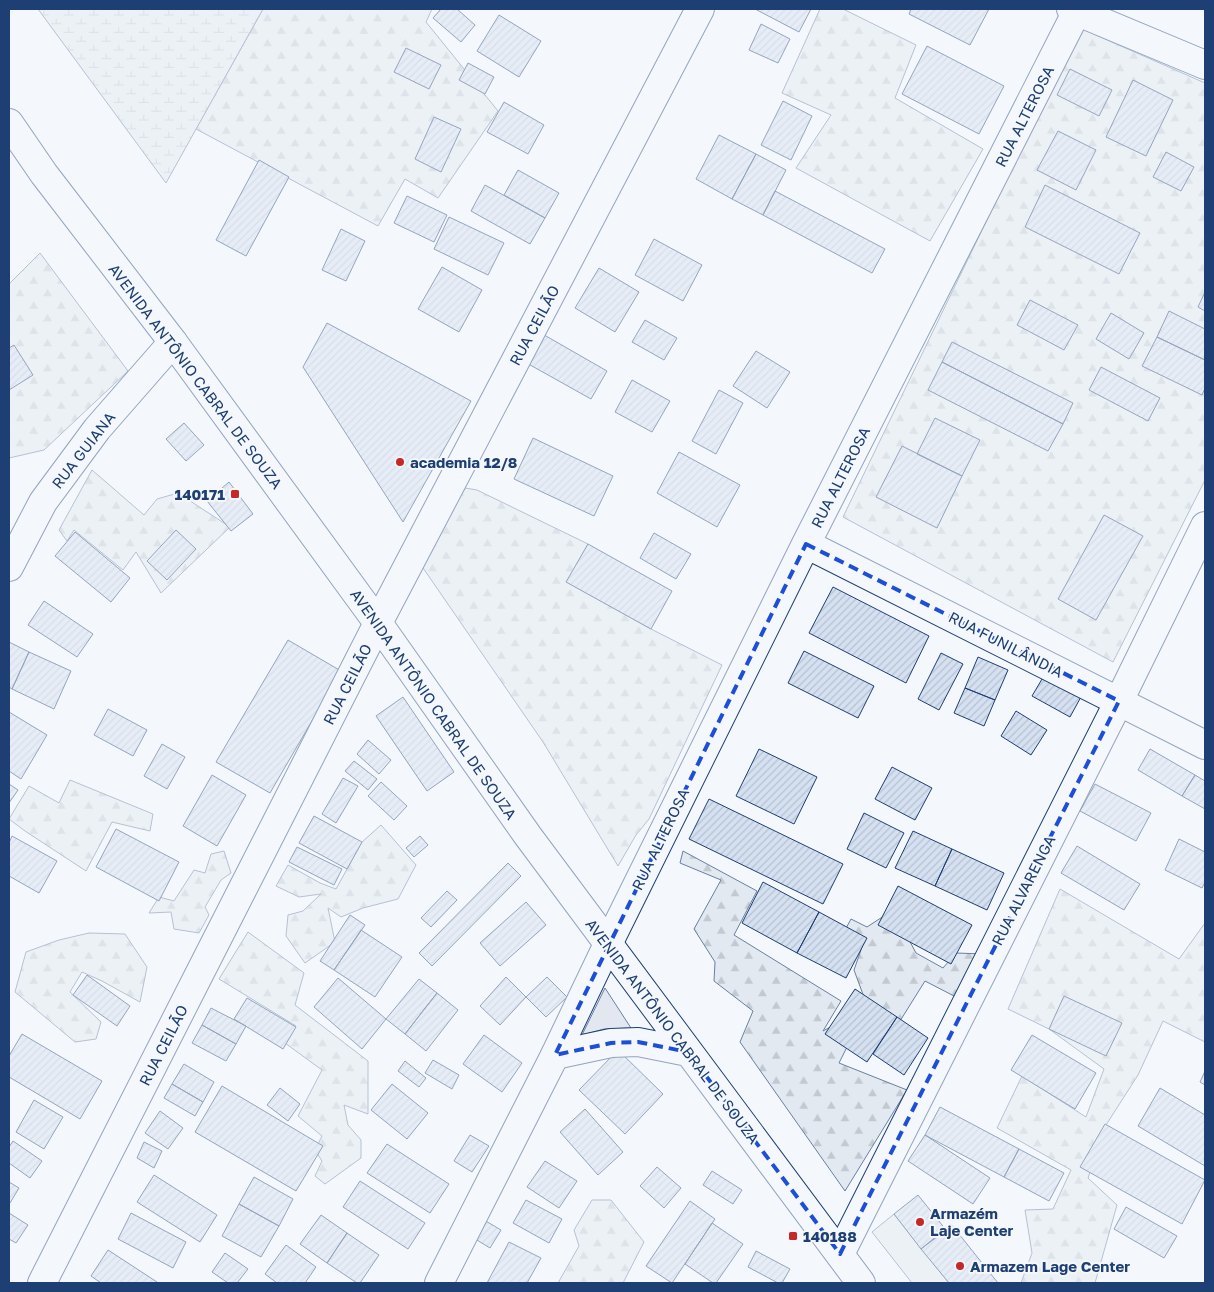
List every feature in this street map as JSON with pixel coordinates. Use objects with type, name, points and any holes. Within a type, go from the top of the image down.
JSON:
[{"type":"street","name":"RUA CEILÃO","points":[[42,1283],[378,623],[700,9]]},
{"type":"street","points":[[1074,10],[1205,66]]},
{"type":"street","name":"RUA ALTEROSA","points":[[439,1283],[555,1055],[806,544],[1074,10]]},
{"type":"street","name":"AVENIDA ANTÔNIO CABRAL DE SOUZA","points":[[9,123],[44,174],[173,342],[378,623],[528,836],[861,1283]]},
{"type":"street","name":"RUA GUIANA","points":[[9,567],[43,502],[97,429],[173,342]]},
{"type":"street","name":"RUA ALVARENGA","points":[[840,1254],[1119,701],[1205,526]]},
{"type":"street","name":"RUA FUNILÂNDIA","points":[[806,544],[1205,745]]},
{"type":"street","points":[[555,1055],[611,1042],[638,1042],[688,1052]]},
{"type":"highlighted area","points":[[806,544],[1119,701],[840,1254],[688,1052],[638,1042],[611,1043],[555,1055]]},
{"type":"green space","points":[[38,9],[263,9],[166,183]]},
{"type":"green space","points":[[263,9],[432,9],[426,22],[498,111],[438,198],[405,179],[378,226],[196,129]]},
{"type":"green space","points":[[820,9],[843,9],[916,45],[895,98],[983,149],[930,241],[796,168],[831,115],[782,93]]},
{"type":"green space","points":[[1080,28],[1205,83],[1205,480],[1113,662],[843,517]]},
{"type":"green space","points":[[40,253],[128,371],[44,450],[9,458],[9,284]]},
{"type":"green space","points":[[92,470],[144,515],[157,499],[178,493],[230,527],[161,593],[136,552],[123,570],[74,530],[67,541],[59,530]]},
{"type":"green space","points":[[465,488],[477,490],[588,544],[567,582],[651,629],[722,665],[649,819],[636,835],[618,866],[543,742],[421,565]]},
{"type":"green space","points":[[70,780],[153,814],[150,831],[112,822],[86,871],[9,819],[29,786],[59,803]]},
{"type":"green space","points":[[381,825],[416,865],[398,899],[363,908],[341,917],[328,908],[335,942],[305,963],[286,936],[288,915],[303,911],[321,894],[299,897],[276,886],[288,865],[320,883],[336,889],[362,842]]},
{"type":"green space","points":[[224,851],[231,873],[221,880],[205,907],[209,915],[199,933],[174,929],[171,912],[149,913],[159,897],[174,901],[194,870],[205,873],[211,854]]},
{"type":"green space","points":[[683,851],[757,891],[734,935],[841,1001],[823,1031],[836,1024],[851,1039],[839,1063],[907,1090],[845,1191],[740,1042],[753,1011],[714,981],[715,962],[694,929],[721,880],[680,863]]},
{"type":"green space","points":[[1060,889],[1179,959],[1205,923],[1205,1042],[1163,1021],[1138,1075],[1106,1125],[1088,1178],[1117,1205],[1095,1283],[1021,1283],[1032,1253],[1025,1210],[1053,1209],[1071,1170],[997,1128],[1022,1076],[1086,1117],[1104,1069],[1049,1029],[1008,1009]]},
{"type":"green space","points":[[893,910],[916,953],[943,968],[956,953],[983,954],[968,982],[954,996],[925,981],[895,1029],[868,1008],[854,970],[862,947],[844,932],[851,919],[867,927]]},
{"type":"green space","points":[[248,932],[304,973],[295,1005],[368,1061],[368,1114],[344,1105],[348,1125],[361,1140],[361,1158],[325,1184],[315,1176],[322,1161],[315,1150],[322,1136],[298,1116],[322,1070],[285,1043],[296,1026],[219,979]]},
{"type":"green space","points":[[89,933],[125,934],[147,967],[140,1002],[82,972],[70,992],[101,1022],[96,1039],[75,1042],[15,992],[26,952],[59,940]]},
{"type":"green space","points":[[592,1200],[611,1200],[644,1242],[623,1283],[558,1283],[579,1246],[574,1230]]},
{"type":"shaded area","points":[[605,988],[631,1028],[604,1029],[582,1035]]},
{"type":"shaded area","points":[[894,1214],[949,1283],[912,1283],[872,1232]]},
{"type":"building","points":[[441,9],[457,9],[475,25],[461,42],[433,18]]},
{"type":"building","points":[[755,9],[811,9],[799,32]]},
{"type":"building","points":[[911,9],[989,9],[970,45],[909,14]]},
{"type":"building","points":[[499,15],[541,41],[519,77],[477,51]]},
{"type":"building","points":[[761,24],[790,39],[778,63],[749,50]]},
{"type":"building","points":[[927,46],[1004,86],[979,134],[902,94]]},
{"type":"building","points":[[406,48],[441,65],[429,89],[394,72]]},
{"type":"building","points":[[468,63],[494,77],[485,94],[459,80]]},
{"type":"building","points":[[1070,69],[1112,90],[1099,116],[1057,95]]},
{"type":"building","points":[[1133,80],[1173,100],[1146,156],[1106,137]]},
{"type":"building","points":[[783,101],[812,116],[791,160],[761,145]]},
{"type":"building","points":[[504,102],[544,125],[528,154],[487,132]]},
{"type":"building","points":[[434,117],[461,129],[441,172],[415,159]]},
{"type":"building","points":[[1058,131],[1096,150],[1076,190],[1037,170]]},
{"type":"building","points":[[719,135],[756,154],[732,199],[696,179]]},
{"type":"building","points":[[1166,152],[1194,167],[1181,191],[1153,177]]},
{"type":"building","points":[[756,154],[786,170],[763,215],[732,199]]},
{"type":"building","points":[[259,160],[289,177],[246,256],[216,240]]},
{"type":"building","points":[[518,170],[559,193],[545,218],[504,195]]},
{"type":"building","points":[[485,185],[545,218],[530,244],[471,211]]},
{"type":"building","points":[[1045,185],[1140,233],[1119,274],[1025,227]]},
{"type":"building","points":[[775,191],[885,249],[872,273],[763,215]]},
{"type":"building","points":[[407,196],[447,215],[434,242],[394,223]]},
{"type":"building","points":[[449,217],[504,243],[488,275],[434,249]]},
{"type":"building","points":[[341,229],[365,241],[346,281],[322,270]]},
{"type":"building","points":[[654,239],[702,265],[683,301],[635,275]]},
{"type":"building","points":[[442,267],[482,290],[459,332],[418,309]]},
{"type":"building","points":[[599,268],[639,292],[615,332],[575,308]]},
{"type":"building","points":[[1205,292],[1205,311],[1198,307]]},
{"type":"building","points":[[1030,300],[1078,325],[1064,350],[1017,325]]},
{"type":"building","points":[[1169,311],[1205,329],[1205,360],[1157,337]]},
{"type":"building","points":[[1111,313],[1144,333],[1129,359],[1096,339]]},
{"type":"building","points":[[645,320],[677,338],[664,360],[632,342]]},
{"type":"building","name":"academia 12/8","points":[[327,323],[471,401],[403,522],[303,367]]},
{"type":"building","points":[[539,332],[607,371],[591,399],[523,361]]},
{"type":"building","points":[[1157,337],[1205,360],[1205,388],[1202,395],[1142,366]]},
{"type":"building","points":[[952,342],[1073,403],[1063,424],[942,362]]},
{"type":"building","points":[[14,345],[33,375],[9,390],[9,348]]},
{"type":"building","points":[[756,351],[790,372],[767,408],[733,386]]},
{"type":"building","points":[[942,362],[1063,424],[1048,451],[928,390]]},
{"type":"building","points":[[1101,367],[1160,398],[1148,421],[1089,390]]},
{"type":"building","points":[[632,380],[670,401],[652,432],[615,412]]},
{"type":"building","points":[[719,390],[743,403],[716,454],[692,441]]},
{"type":"building","points":[[935,418],[980,440],[962,476],[917,454]]},
{"type":"building","points":[[184,423],[204,445],[186,461],[166,439]]},
{"type":"building","points":[[533,438],[613,476],[594,516],[514,479]]},
{"type":"building","points":[[902,446],[962,476],[937,528],[876,497]]},
{"type":"building","points":[[679,452],[740,485],[717,527],[657,493]]},
{"type":"building","points":[[229,482],[253,514],[231,531],[207,501]]},
{"type":"building","points":[[1104,515],[1143,536],[1096,620],[1058,599]]},
{"type":"building","points":[[176,530],[196,549],[167,580],[147,561]]},
{"type":"building","points":[[75,532],[130,578],[111,602],[55,556]]},
{"type":"building","points":[[654,533],[691,554],[676,579],[640,558]]},
{"type":"building","points":[[588,544],[672,591],[651,629],[566,582]]},
{"type":"building","points":[[833,587],[929,636],[906,683],[809,633]]},
{"type":"building","points":[[44,601],[93,634],[77,657],[28,625]]},
{"type":"building","points":[[288,640],[341,671],[270,793],[216,762]]},
{"type":"building","points":[[9,642],[29,652],[12,689],[9,687]]},
{"type":"building","points":[[804,651],[874,686],[858,718],[788,683]]},
{"type":"building","points":[[29,652],[71,671],[54,709],[12,689]]},
{"type":"building","points":[[941,653],[963,664],[939,710],[918,699]]},
{"type":"building","points":[[978,657],[1008,670],[995,700],[965,688]]},
{"type":"building","points":[[1045,674],[1082,695],[1070,717],[1032,696]]},
{"type":"building","points":[[965,688],[995,700],[984,726],[954,713]]},
{"type":"building","points":[[403,697],[454,772],[427,791],[376,716]]},
{"type":"building","points":[[108,709],[147,730],[133,756],[94,735]]},
{"type":"building","points":[[1016,711],[1047,730],[1031,755],[1001,736]]},
{"type":"building","points":[[9,712],[47,735],[21,779],[9,771]]},
{"type":"building","points":[[368,740],[391,760],[379,774],[357,754]]},
{"type":"building","points":[[162,744],[185,757],[167,789],[144,776]]},
{"type":"building","points":[[759,749],[817,777],[794,824],[736,796]]},
{"type":"building","points":[[1150,749],[1195,775],[1182,796],[1138,770]]},
{"type":"building","points":[[354,761],[377,779],[368,790],[345,771]]},
{"type":"building","points":[[892,767],[932,788],[915,820],[875,799]]},
{"type":"building","points":[[212,775],[246,795],[217,846],[183,826]]},
{"type":"building","points":[[1195,775],[1205,781],[1205,809],[1182,796]]},
{"type":"building","points":[[343,778],[358,786],[336,823],[322,814]]},
{"type":"building","points":[[381,782],[407,806],[394,820],[368,796]]},
{"type":"building","points":[[9,784],[18,790],[9,803]]},
{"type":"building","points":[[1095,784],[1151,813],[1136,841],[1080,811]]},
{"type":"building","points":[[709,799],[843,864],[823,904],[689,839]]},
{"type":"building","points":[[864,813],[904,833],[886,868],[847,849]]},
{"type":"building","points":[[314,816],[362,842],[347,869],[299,843]]},
{"type":"building","points":[[116,829],[179,862],[159,901],[96,867]]},
{"type":"building","points":[[913,831],[952,849],[935,886],[895,868]]},
{"type":"building","points":[[12,836],[57,861],[39,893],[9,876],[9,843]]},
{"type":"building","points":[[420,836],[428,845],[414,857],[406,848]]},
{"type":"building","points":[[1179,839],[1205,852],[1205,882],[1202,888],[1165,870]]},
{"type":"building","points":[[1077,846],[1140,884],[1124,910],[1061,873]]},
{"type":"building","points":[[297,847],[342,869],[334,885],[289,862]]},
{"type":"building","points":[[952,849],[1004,873],[987,910],[935,886]]},
{"type":"building","points":[[508,863],[521,876],[432,966],[419,953]]},
{"type":"building","points":[[763,882],[819,912],[797,953],[742,923]]},
{"type":"building","points":[[898,886],[972,925],[951,964],[878,925]]},
{"type":"building","points":[[447,891],[457,900],[431,927],[421,918]]},
{"type":"building","points":[[526,902],[546,925],[500,966],[480,943]]},
{"type":"building","points":[[819,912],[867,938],[846,978],[797,953]]},
{"type":"building","points":[[350,915],[365,925],[334,970],[320,961]]},
{"type":"building","points":[[361,930],[402,957],[375,997],[334,970]]},
{"type":"building","points":[[87,975],[130,1006],[117,1026],[73,995]]},
{"type":"building","points":[[506,977],[526,997],[500,1025],[480,1006]]},
{"type":"building","points":[[547,977],[567,997],[546,1017],[526,997]]},
{"type":"building","points":[[338,978],[386,1019],[362,1049],[314,1007]]},
{"type":"building","points":[[419,979],[437,993],[405,1034],[386,1019]]},
{"type":"building","points":[[855,989],[897,1017],[867,1062],[825,1034]]},
{"type":"building","points":[[437,993],[458,1010],[426,1051],[405,1034]]},
{"type":"building","points":[[1064,996],[1122,1023],[1106,1056],[1049,1029]]},
{"type":"building","points":[[247,998],[296,1027],[283,1049],[234,1019]]},
{"type":"building","points":[[211,1008],[246,1026],[236,1044],[202,1025]]},
{"type":"building","points":[[897,1017],[928,1038],[904,1075],[873,1054]]},
{"type":"building","points":[[202,1025],[236,1044],[226,1061],[192,1043]]},
{"type":"building","points":[[22,1034],[102,1081],[80,1119],[9,1077],[9,1056]]},
{"type":"building","points":[[484,1035],[522,1063],[502,1092],[463,1064]]},
{"type":"building","points":[[1032,1035],[1096,1073],[1075,1109],[1011,1070]]},
{"type":"building","points":[[618,1050],[663,1094],[625,1134],[579,1090]]},
{"type":"building","points":[[433,1060],[459,1075],[452,1089],[425,1073]]},
{"type":"building","points":[[405,1061],[426,1078],[419,1087],[398,1071]]},
{"type":"building","points":[[184,1064],[214,1082],[203,1102],[172,1084]]},
{"type":"building","points":[[1205,1071],[1205,1085],[1200,1082]]},
{"type":"building","points":[[172,1084],[203,1102],[195,1116],[164,1098]]},
{"type":"building","points":[[392,1084],[428,1113],[407,1139],[371,1110]]},
{"type":"building","points":[[222,1086],[323,1146],[296,1191],[195,1132]]},
{"type":"building","points":[[280,1088],[300,1104],[288,1121],[267,1105]]},
{"type":"building","points":[[1160,1088],[1205,1115],[1205,1166],[1138,1126]]},
{"type":"building","points":[[34,1100],[63,1117],[44,1149],[16,1132]]},
{"type":"building","points":[[940,1107],[1019,1149],[1004,1177],[925,1135]]},
{"type":"building","points":[[585,1109],[623,1152],[598,1175],[560,1132]]},
{"type":"building","points":[[160,1111],[183,1128],[168,1149],[145,1133]]},
{"type":"building","points":[[1105,1124],[1205,1180],[1182,1224],[1080,1167]]},
{"type":"building","points":[[470,1135],[489,1146],[472,1172],[454,1161]]},
{"type":"building","points":[[925,1135],[990,1178],[973,1204],[908,1161]]},
{"type":"building","points":[[13,1141],[42,1161],[30,1178],[9,1163],[9,1147]]},
{"type":"building","points":[[144,1142],[162,1151],[154,1168],[137,1158]]},
{"type":"building","points":[[387,1144],[449,1184],[430,1213],[367,1173]]},
{"type":"building","points":[[1019,1149],[1064,1173],[1049,1201],[1004,1177]]},
{"type":"building","points":[[545,1161],[577,1181],[559,1208],[527,1187]]},
{"type":"building","points":[[657,1167],[681,1188],[664,1208],[640,1186]]},
{"type":"building","points":[[712,1171],[742,1190],[733,1204],[703,1185]]},
{"type":"building","points":[[154,1175],[217,1215],[200,1242],[137,1202]]},
{"type":"building","points":[[254,1177],[293,1199],[279,1226],[239,1204]]},
{"type":"building","points":[[360,1181],[425,1223],[408,1249],[343,1207]]},
{"type":"building","points":[[9,1182],[19,1188],[10,1203],[9,1203]]},
{"type":"building","name":"Armazém Laje Center","points":[[918,1195],[946,1230],[921,1249],[894,1214]]},
{"type":"building","points":[[526,1200],[562,1219],[549,1243],[513,1223]]},
{"type":"building","points":[[690,1201],[715,1219],[672,1283],[646,1266]]},
{"type":"building","points":[[239,1204],[279,1226],[261,1257],[222,1236]]},
{"type":"building","points":[[1126,1207],[1177,1236],[1164,1258],[1114,1229]]},
{"type":"building","points":[[9,1213],[28,1225],[16,1243],[9,1239]]},
{"type":"building","points":[[131,1213],[186,1242],[173,1268],[118,1239]]},
{"type":"building","points":[[321,1215],[347,1233],[327,1263],[300,1244]]},
{"type":"building","points":[[484,1220],[501,1230],[490,1248],[472,1237]]},
{"type":"building","points":[[712,1223],[743,1244],[716,1283],[713,1283],[685,1264]]},
{"type":"building","name":"Armazem Lage Center","points":[[951,1224],[998,1283],[949,1283],[921,1249]]},
{"type":"building","points":[[347,1233],[379,1255],[360,1283],[357,1283],[327,1263]]},
{"type":"building","points":[[509,1242],[541,1258],[527,1283],[487,1283]]},
{"type":"building","points":[[286,1245],[316,1267],[305,1283],[277,1283],[265,1274]]},
{"type":"building","points":[[108,1250],[157,1282],[101,1283],[91,1276]]},
{"type":"building","points":[[756,1251],[790,1269],[782,1283],[778,1283],[748,1267]]},
{"type":"building","points":[[225,1253],[248,1269],[237,1283],[228,1283],[212,1272]]},
{"type":"place","name":"academia 12/8","points":[[400,462]]},
{"type":"place","name":"140171","points":[[235,494]]},
{"type":"place","name":"Armazém Laje Center","points":[[920,1222]]},
{"type":"place","name":"140188","points":[[793,1236]]},
{"type":"place","name":"Armazem Lage Center","points":[[960,1266]]}]
